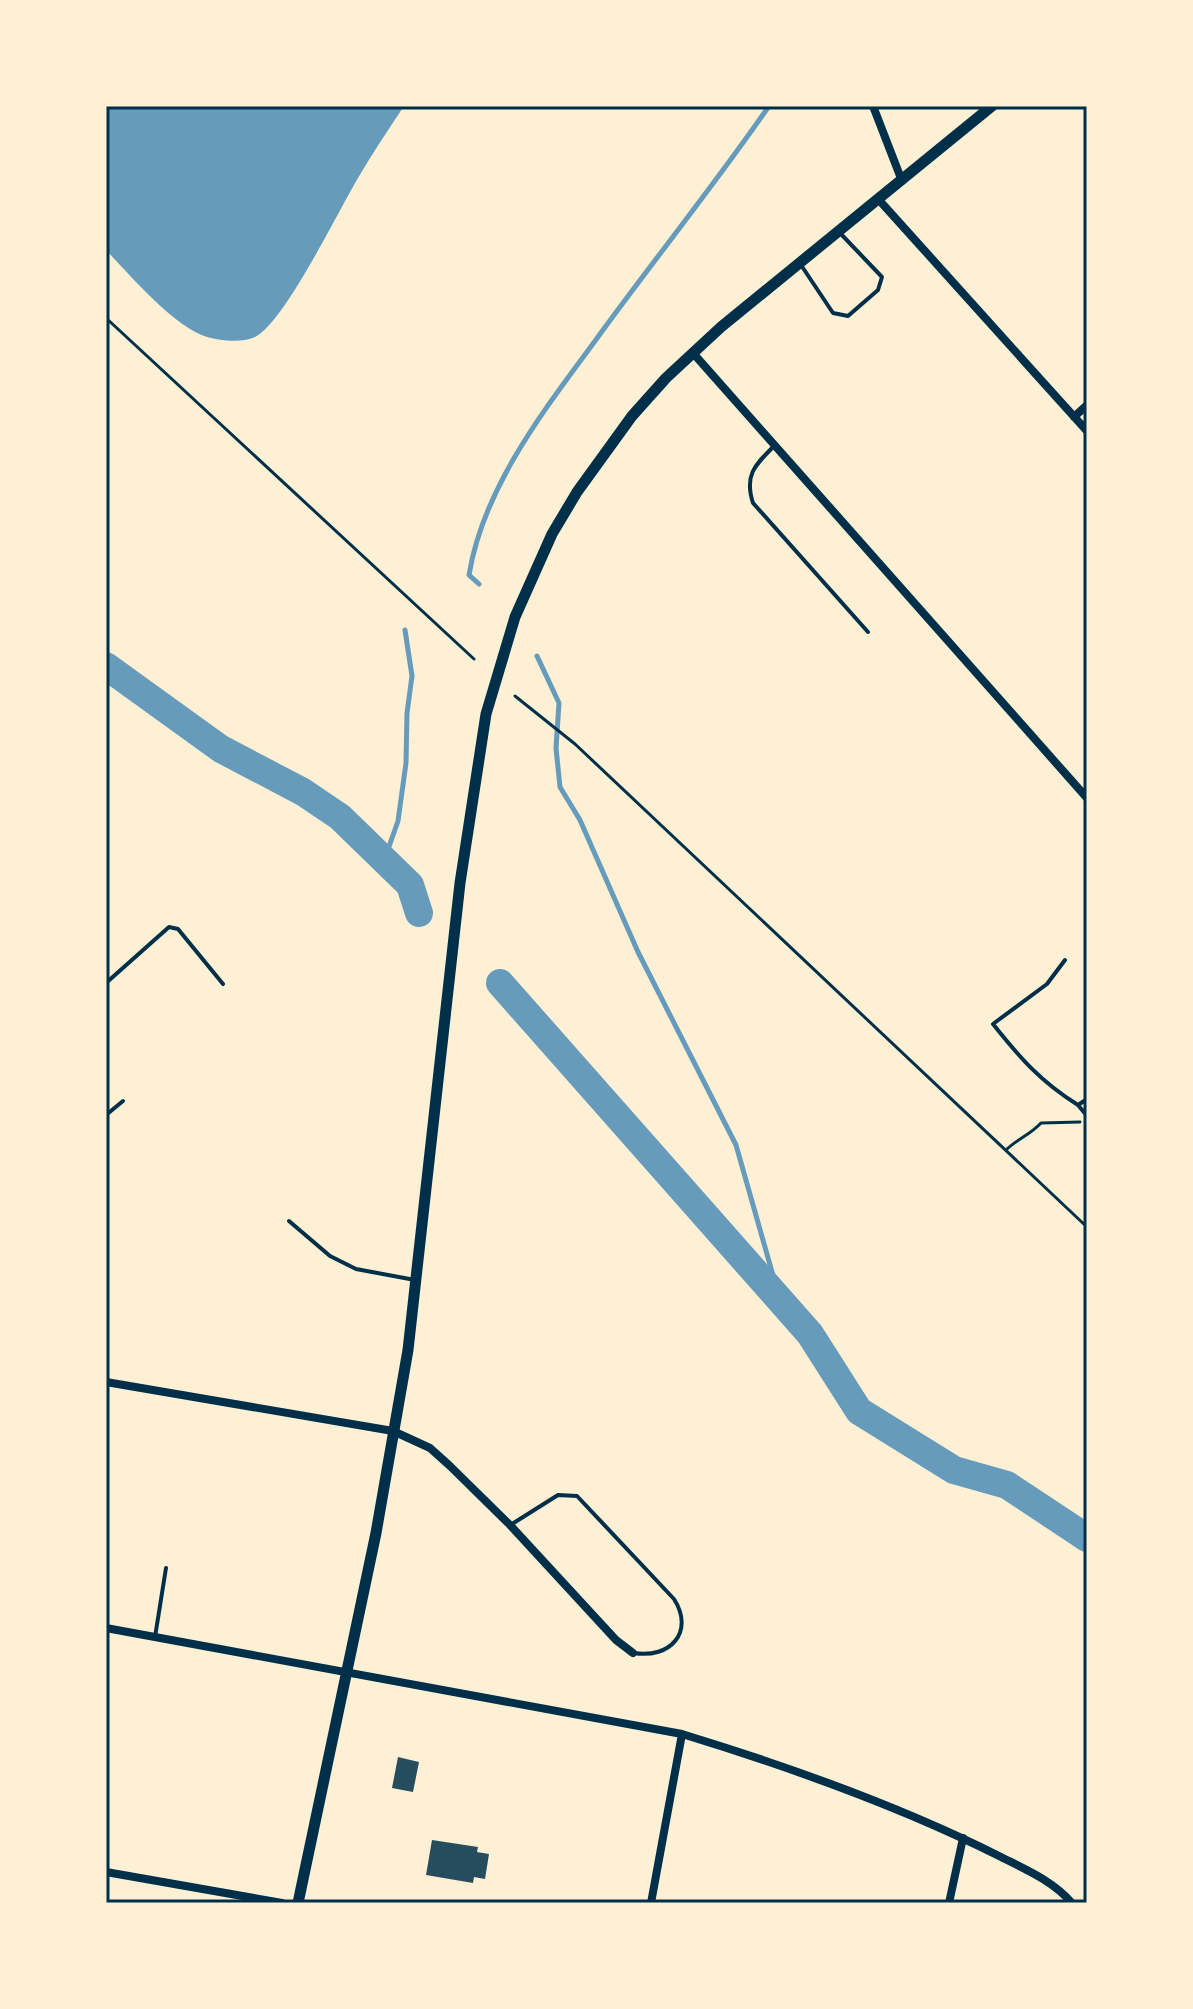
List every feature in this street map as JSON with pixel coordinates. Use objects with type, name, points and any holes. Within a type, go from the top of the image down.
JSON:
[{"type":"main road","points":[[298,1903],[376,1533],[417,1280],[460,883],[486,714],[500,661],[531,578],[577,492],[632,416],[693,353],[992,106]]},
{"type":"street","points":[[873,106],[902,181]]},
{"type":"street","points":[[879,200],[1087,431]]},
{"type":"street","points":[[693,353],[1087,798]]},
{"type":"street","points":[[1074,417],[1087,405]]},
{"type":"street","points":[[106,1382],[393,1431],[430,1448],[510,1525],[616,1640],[633,1653]]},
{"type":"street","points":[[106,1628],[682,1734],[744,1753],[963,1838],[1045,1880],[1072,1903]]},
{"type":"street","points":[[651,1903],[682,1734]]},
{"type":"street","points":[[949,1903],[963,1838]]},
{"type":"street","points":[[106,1872],[282,1903]]},
{"type":"lane","points":[[799,263],[833,313],[848,316],[878,290],[882,277],[839,231]]},
{"type":"lane","points":[[776,444],[756,464],[747,485],[753,503],[868,632]]},
{"type":"lane","points":[[106,983],[169,927],[178,929],[223,984]]},
{"type":"lane","points":[[1065,960],[1047,984],[993,1024],[1029,1069],[1078,1105],[1087,1118]]},
{"type":"lane","points":[[1078,1105],[1087,1099]]},
{"type":"lane","points":[[106,1115],[123,1101]]},
{"type":"lane","points":[[289,1221],[330,1256],[356,1269],[417,1280]]},
{"type":"lane","points":[[510,1525],[558,1495],[577,1496],[683,1612],[682,1631],[673,1644],[659,1653],[633,1653]]},
{"type":"lane","points":[[155,1637],[166,1568]]},
{"type":"path","points":[[106,318],[474,659]]},
{"type":"path","points":[[515,696],[575,744],[1087,1227]]},
{"type":"path","points":[[1005,1151],[1016,1140],[1029,1136],[1041,1123],[1076,1123],[1087,1118]]},
{"type":"water","points":[[106,106],[404,106],[363,169],[281,311],[255,337],[231,341],[207,337],[181,323],[106,250]]},
{"type":"building","points":[[398,1757],[419,1762],[413,1792],[392,1788]]},
{"type":"building","points":[[432,1840],[478,1847],[477,1852],[489,1854],[485,1879],[474,1877],[473,1883],[426,1875]]},
{"type":"waterway","points":[[479,584],[469,575],[476,543],[487,511],[518,451],[556,394],[769,106]]},
{"type":"waterway","points":[[385,858],[398,821],[406,763],[407,713],[412,676],[405,630]]},
{"type":"waterway","points":[[537,656],[559,703],[556,748],[560,787],[580,820],[638,952],[736,1145],[780,1300]]},
{"type":"waterway","points":[[106,666],[221,749],[303,792],[340,817],[410,885],[419,913]]},
{"type":"waterway","points":[[106,673],[115,672]]},
{"type":"waterway","points":[[500,983],[810,1334],[859,1411],[954,1470],[1007,1485],[1087,1538]]}]
